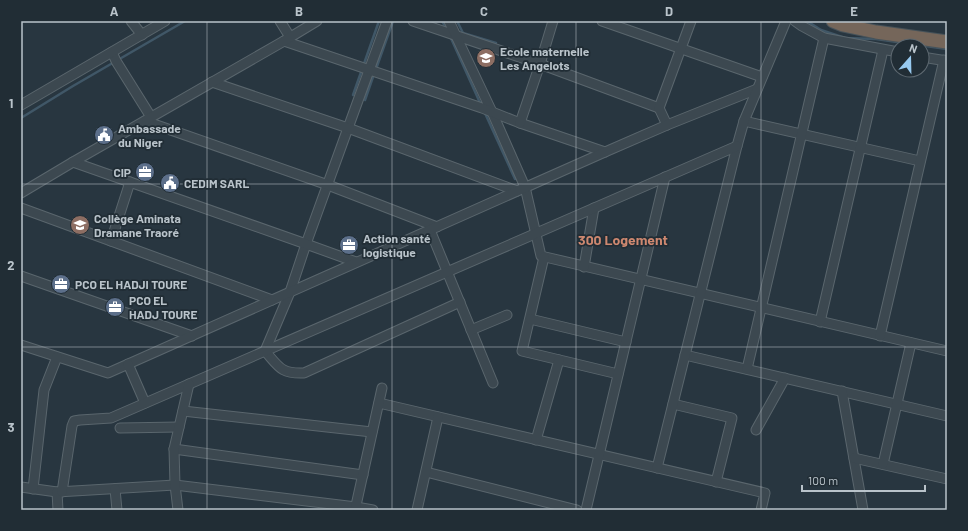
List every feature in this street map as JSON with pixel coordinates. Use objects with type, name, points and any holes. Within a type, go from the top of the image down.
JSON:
[{"type":"highway","points":[[833,21],[843,25],[876,32],[947,42]]},
{"type":"street","points":[[131,21],[142,34]]},
{"type":"street","points":[[21,105],[165,21]]},
{"type":"street","points":[[280,21],[287,39],[368,70],[482,108],[520,123],[605,152]]},
{"type":"street","points":[[21,193],[317,21]]},
{"type":"street","points":[[265,351],[290,292],[368,70],[387,21]]},
{"type":"street","points":[[413,21],[540,64],[659,108],[667,125]]},
{"type":"street","points":[[449,21],[492,112],[536,233],[541,256],[947,351]]},
{"type":"street","points":[[520,123],[540,64],[552,21]]},
{"type":"street","points":[[602,21],[762,77]]},
{"type":"street","points":[[659,108],[690,21]]},
{"type":"street","points":[[657,468],[744,121],[786,21]]},
{"type":"street","points":[[795,21],[824,38],[890,51]]},
{"type":"street","points":[[747,369],[824,38]]},
{"type":"street","points":[[820,322],[883,50]]},
{"type":"street","points":[[112,52],[148,119],[328,185],[433,228]]},
{"type":"street","points":[[880,336],[920,161],[945,61],[930,58]]},
{"type":"street","points":[[212,82],[521,189]]},
{"type":"street","points":[[21,345],[108,373],[605,152],[667,125],[757,89]]},
{"type":"street","points":[[744,121],[920,161]]},
{"type":"street","points":[[58,510],[60,492],[74,421],[111,418],[737,146]]},
{"type":"street","points":[[73,162],[356,262]]},
{"type":"street","points":[[586,510],[665,177]]},
{"type":"street","points":[[112,241],[130,182]]},
{"type":"street","points":[[21,208],[272,300]]},
{"type":"street","points":[[584,267],[594,208]]},
{"type":"street","points":[[433,228],[447,272],[493,384]]},
{"type":"street","points":[[544,257],[522,351],[618,374]]},
{"type":"street","points":[[22,279],[192,336]]},
{"type":"street","points":[[265,351],[282,370],[294,373],[304,373],[460,302]]},
{"type":"street","points":[[471,330],[508,314]]},
{"type":"street","points":[[530,319],[626,342]]},
{"type":"street","points":[[883,464],[911,343]]},
{"type":"street","points":[[685,354],[947,416]]},
{"type":"street","points":[[33,489],[44,390],[57,357]]},
{"type":"street","points":[[536,440],[559,360]]},
{"type":"street","points":[[128,364],[145,403]]},
{"type":"street","points":[[756,430],[784,378]]},
{"type":"street","points":[[178,510],[175,485],[174,449],[189,384]]},
{"type":"street","points":[[355,508],[382,388]]},
{"type":"street","points":[[842,391],[863,510]]},
{"type":"street","points":[[379,403],[765,493],[760,510]]},
{"type":"street","points":[[673,404],[732,418],[716,482]]},
{"type":"street","points":[[183,411],[372,432]]},
{"type":"street","points":[[417,510],[438,417]]},
{"type":"street","points":[[120,428],[179,427]]},
{"type":"street","points":[[174,449],[363,475]]},
{"type":"street","points":[[854,458],[947,479]]},
{"type":"street","points":[[426,472],[576,510]]},
{"type":"street","points":[[21,488],[60,492],[175,485],[373,510]]},
{"type":"street","points":[[115,489],[117,510]]},
{"type":"waterway","points":[[21,118],[185,21]]},
{"type":"waterway","points":[[353,95],[379,21]]},
{"type":"waterway","points":[[376,69],[393,21]]},
{"type":"waterway","points":[[442,21],[447,30]]},
{"type":"waterway","points":[[457,21],[463,33],[496,43]]},
{"type":"waterway","points":[[807,21],[821,30],[845,38],[876,39],[947,49]]},
{"type":"waterway","points":[[450,36],[481,105]]},
{"type":"waterway","points":[[365,100],[374,74]]},
{"type":"waterway","points":[[484,111],[515,179]]},
{"type":"place","name":"Ecole maternelle Les Angelots","points":[[486,58]]},
{"type":"place","name":"Ambassade du Niger","points":[[104,135]]},
{"type":"place","name":"CIP","points":[[145,172]]},
{"type":"place","name":"CEDIM SARL","points":[[170,183]]},
{"type":"place","name":"Collège Aminata Dramane Traoré","points":[[80,225]]},
{"type":"place","name":"Action santé logistique","points":[[349,245]]},
{"type":"place","name":"PCO EL HADJI TOURE","points":[[61,284]]},
{"type":"place","name":"PCO EL HADJ TOURE","points":[[115,307]]},
{"type":"district","name":"300 Logement","points":[[623,239]]}]
